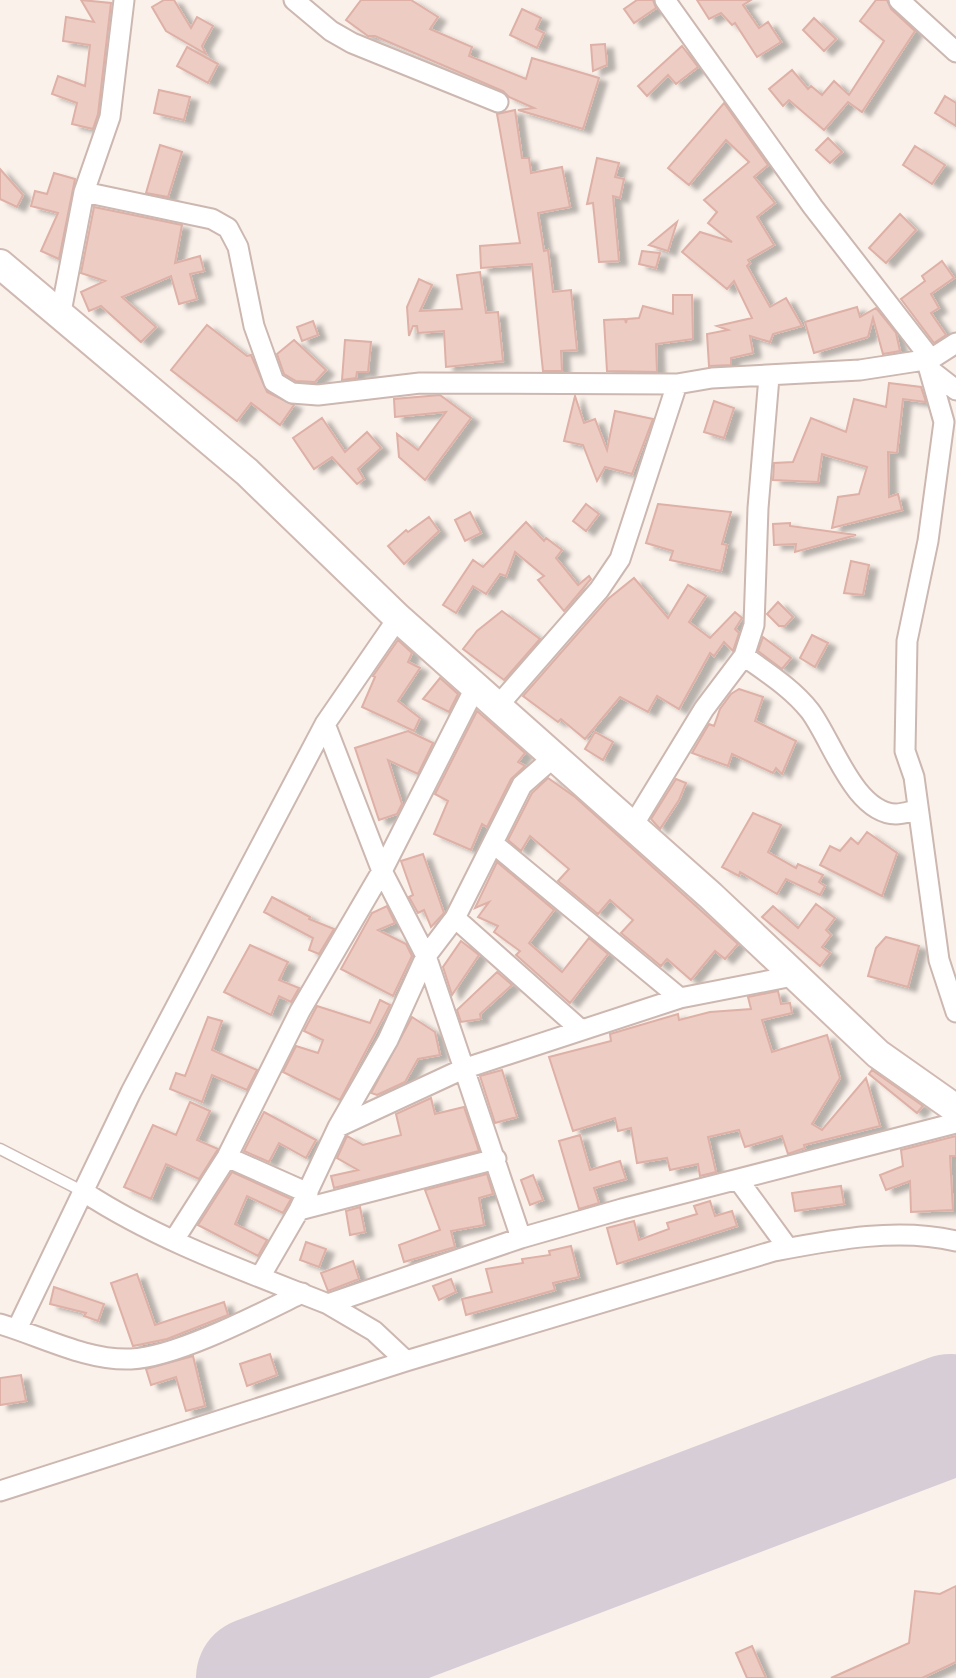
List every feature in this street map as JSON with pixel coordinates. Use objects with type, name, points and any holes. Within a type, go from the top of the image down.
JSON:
[{"type":"main road","points":[[0,264],[61,312],[247,472],[398,618],[496,708],[555,756],[711,896],[878,1054],[956,1109]]},
{"type":"street","points":[[294,0],[331,31],[352,43],[498,102]]},
{"type":"street","points":[[665,0],[813,207],[930,364],[956,390]]},
{"type":"street","points":[[899,0],[956,52]]},
{"type":"street","points":[[61,312],[85,192],[110,117],[127,1]]},
{"type":"street","points":[[85,192],[212,219],[228,228],[238,247],[254,326],[275,382],[292,393],[318,395],[420,383],[677,384],[712,378],[769,377],[930,364],[956,344]]},
{"type":"street","points":[[930,364],[944,422],[930,531],[907,641],[905,751],[914,777],[939,960],[956,1012]]},
{"type":"street","points":[[632,827],[704,709],[744,656],[754,625],[758,508],[769,377]]},
{"type":"street","points":[[496,708],[599,590],[620,559],[677,384]]},
{"type":"street","points":[[302,1293],[241,1324],[178,1347],[130,1359],[83,1351],[8,1327],[84,1192],[131,1092],[325,724],[398,618]]},
{"type":"street","points":[[744,656],[789,690],[809,710],[845,772],[872,806],[896,814],[917,810]]},
{"type":"street","points":[[174,1240],[227,1157],[300,1012],[382,871],[475,688]]},
{"type":"street","points":[[325,724],[382,871],[426,956],[521,1238]]},
{"type":"street","points":[[260,1277],[303,1202],[338,1127],[388,1040],[426,956],[455,918],[522,785],[555,756]]},
{"type":"street","points":[[494,844],[680,998]]},
{"type":"street","points":[[455,918],[581,1030]]},
{"type":"street","points":[[338,1127],[463,1069],[680,998],[793,976]]},
{"type":"street","points":[[328,1304],[521,1238],[956,1123]]},
{"type":"street","points":[[227,1157],[303,1202],[496,1159]]},
{"type":"street","points":[[738,1181],[788,1248]]},
{"type":"street","points":[[84,1192],[121,1216],[328,1304],[374,1331],[406,1362]]},
{"type":"street","points":[[0,1491],[406,1362],[788,1248],[827,1241],[879,1237],[906,1236],[956,1241]]},
{"type":"lane","points":[[0,1150],[84,1192]]},
{"type":"lane","points":[[0,1157],[15,1158]]},
{"type":"building","points":[[81,0],[111,3],[98,114],[93,129],[72,124],[77,103],[52,94],[58,76],[85,86],[90,45],[63,41],[66,17],[94,22]]},
{"type":"building","points":[[164,0],[174,0],[191,28],[197,17],[213,26],[202,46],[206,54],[166,31],[152,7]]},
{"type":"building","points":[[361,0],[411,0],[438,17],[430,29],[472,47],[469,56],[526,79],[532,58],[599,78],[583,129],[518,110],[534,108],[509,97],[503,91],[375,36],[368,36],[346,20]]},
{"type":"building","points":[[637,0],[653,0],[656,8],[634,23],[624,9]]},
{"type":"building","points":[[697,0],[751,0],[743,5],[759,28],[768,22],[781,42],[757,57],[735,23],[732,25],[721,13],[709,19]]},
{"type":"building","points":[[876,0],[887,0],[891,9],[915,31],[862,112],[848,102],[824,130],[789,100],[783,106],[769,89],[792,70],[808,89],[811,86],[822,95],[834,81],[849,95],[884,41],[860,21]]},
{"type":"building","points":[[522,9],[541,18],[536,29],[544,33],[537,48],[510,35]]},
{"type":"building","points":[[814,18],[836,39],[824,51],[803,30]]},
{"type":"building","points":[[605,44],[607,65],[593,71],[591,45]]},
{"type":"building","points":[[682,46],[698,67],[676,84],[668,75],[647,96],[638,86]]},
{"type":"building","points":[[187,47],[218,64],[208,83],[177,66]]},
{"type":"building","points":[[159,90],[190,97],[184,120],[154,113]]},
{"type":"building","points":[[945,96],[956,103],[956,126],[935,113]]},
{"type":"building","points":[[724,103],[768,165],[754,177],[775,203],[757,217],[774,245],[748,260],[750,263],[747,266],[770,307],[786,298],[802,326],[773,334],[770,342],[750,336],[753,353],[731,358],[731,365],[709,366],[707,334],[728,330],[717,326],[752,318],[734,281],[727,289],[682,252],[700,232],[732,242],[708,223],[717,212],[704,200],[749,162],[726,140],[689,185],[668,168]]},
{"type":"building","points":[[515,110],[522,158],[529,158],[531,173],[562,167],[570,207],[538,213],[544,251],[548,250],[553,292],[571,290],[577,350],[561,351],[562,371],[543,371],[532,264],[481,268],[480,246],[520,243],[497,114]]},
{"type":"building","points":[[828,138],[842,152],[830,163],[816,150]]},
{"type":"building","points":[[160,145],[182,152],[168,197],[146,193]]},
{"type":"building","points":[[915,146],[945,165],[932,184],[903,165]]},
{"type":"building","points":[[597,158],[619,163],[615,177],[624,179],[620,198],[613,196],[619,261],[599,262],[593,203],[587,204]]},
{"type":"building","points":[[0,169],[23,195],[17,207],[0,199]]},
{"type":"building","points":[[54,173],[75,179],[59,259],[41,251],[58,213],[31,206],[35,191],[47,194]]},
{"type":"building","points":[[94,207],[182,225],[175,263],[200,256],[204,271],[190,274],[197,299],[179,304],[171,276],[122,297],[156,327],[141,342],[101,306],[89,311],[81,292],[105,281],[81,273]]},
{"type":"building","points":[[900,214],[916,230],[886,263],[869,248]]},
{"type":"building","points":[[677,222],[668,251],[649,245]]},
{"type":"building","points":[[642,251],[660,253],[656,268],[639,264]]},
{"type":"building","points":[[942,261],[954,278],[931,294],[939,308],[931,313],[946,335],[934,343],[901,299],[925,281],[922,276]]},
{"type":"building","points":[[480,272],[486,313],[498,312],[503,361],[446,367],[444,331],[418,333],[417,326],[413,326],[409,336],[407,307],[419,279],[432,285],[420,311],[462,309],[457,275]]},
{"type":"building","points":[[673,295],[692,295],[693,339],[656,344],[657,372],[607,371],[604,320],[625,319],[626,323],[627,319],[639,318],[643,306],[673,314]]},
{"type":"building","points":[[857,307],[860,317],[876,308],[896,333],[900,351],[883,354],[873,318],[868,337],[814,353],[805,322]]},
{"type":"building","points":[[313,321],[318,335],[302,341],[297,327]]},
{"type":"building","points":[[207,325],[247,356],[251,355],[267,392],[294,405],[280,425],[251,403],[237,421],[171,370]]},
{"type":"building","points":[[294,340],[326,370],[315,382],[296,381],[284,374],[277,354]]},
{"type":"building","points":[[345,340],[371,342],[368,372],[357,372],[356,378],[342,380]]},
{"type":"building","points":[[889,383],[921,387],[926,402],[903,399],[897,453],[888,452],[889,497],[898,494],[902,510],[832,528],[838,497],[859,494],[867,467],[822,454],[818,482],[773,480],[774,463],[793,462],[811,418],[846,432],[854,399],[886,407]]},
{"type":"building","points":[[440,395],[471,418],[425,480],[399,457],[397,434],[418,450],[446,412],[395,417],[394,399]]},
{"type":"building","points":[[575,396],[584,423],[595,419],[607,450],[615,411],[653,419],[632,474],[605,467],[597,481],[583,445],[564,441]]},
{"type":"building","points":[[714,401],[734,408],[724,438],[704,432]]},
{"type":"building","points":[[322,418],[345,452],[367,432],[381,448],[358,469],[364,479],[357,484],[332,457],[314,469],[293,438]]},
{"type":"building","points":[[586,504],[599,514],[586,531],[573,521]]},
{"type":"building","points":[[658,504],[731,512],[722,544],[727,545],[721,571],[670,560],[673,551],[646,543]]},
{"type":"building","points":[[470,512],[481,533],[465,541],[455,520]]},
{"type":"building","points":[[429,517],[439,531],[404,564],[388,546],[406,530],[408,532]]},
{"type":"building","points":[[526,522],[544,541],[546,538],[562,550],[556,558],[578,585],[589,576],[591,579],[564,611],[538,580],[544,576],[515,552],[506,576],[500,574],[486,594],[473,586],[456,613],[443,605],[473,560],[483,567]]},
{"type":"building","points":[[790,523],[790,526],[856,535],[795,552],[796,544],[774,545],[773,524]]},
{"type":"building","points":[[851,561],[869,565],[863,595],[844,593]]},
{"type":"building","points":[[634,578],[668,618],[688,585],[706,596],[689,622],[710,638],[735,612],[742,618],[735,629],[739,633],[733,651],[724,642],[714,656],[710,653],[679,709],[657,696],[648,712],[620,697],[585,739],[561,719],[558,722],[523,696],[608,599]]},
{"type":"building","points":[[778,602],[793,617],[785,626],[779,626],[767,614]]},
{"type":"building","points":[[502,611],[540,639],[504,680],[463,649],[477,631]]},
{"type":"building","points":[[812,635],[828,643],[815,667],[800,658]]},
{"type":"building","points":[[763,637],[791,658],[782,669],[758,651]]},
{"type":"building","points":[[398,640],[412,653],[408,662],[420,668],[398,701],[420,718],[414,731],[362,707],[375,677],[373,676]]},
{"type":"building","points":[[440,678],[458,694],[449,712],[423,699]]},
{"type":"building","points":[[739,689],[763,697],[755,721],[796,741],[782,774],[776,768],[773,773],[732,754],[728,766],[692,753],[709,724],[714,726],[720,709],[731,694]]},
{"type":"building","points":[[477,711],[525,753],[518,762],[525,766],[511,779],[487,827],[482,824],[471,850],[434,834],[448,801],[435,794]]},
{"type":"building","points":[[408,731],[433,743],[418,774],[388,760],[402,804],[397,814],[379,820],[355,748]]},
{"type":"building","points":[[595,732],[613,742],[603,760],[585,749]]},
{"type":"building","points":[[548,778],[575,797],[738,944],[725,959],[715,951],[691,980],[667,959],[661,966],[621,933],[633,920],[610,900],[598,914],[558,881],[569,869],[530,836],[521,851],[508,840],[532,793]]},
{"type":"building","points":[[676,779],[686,783],[679,800],[660,829],[651,819]]},
{"type":"building","points":[[753,813],[781,825],[768,852],[796,868],[798,864],[823,875],[819,882],[825,886],[820,895],[786,879],[777,894],[740,872],[739,876],[722,867]]},
{"type":"building","points":[[867,832],[897,853],[882,896],[820,865],[830,846],[840,851],[851,838],[858,844]]},
{"type":"building","points":[[423,854],[444,913],[431,927],[424,910],[418,913],[409,897],[413,895],[401,861]]},
{"type":"building","points":[[497,862],[554,910],[529,943],[562,972],[589,938],[608,954],[570,1003],[516,955],[520,951],[494,932],[498,926],[478,917],[489,902],[475,908]]},
{"type":"building","points":[[272,897],[310,917],[309,919],[334,929],[319,954],[309,950],[313,938],[264,912]]},
{"type":"building","points":[[816,904],[835,918],[826,930],[831,935],[822,947],[830,953],[820,966],[762,917],[773,906],[798,928]]},
{"type":"building","points":[[387,906],[395,923],[378,930],[406,944],[412,956],[393,996],[341,969],[372,913]]},
{"type":"building","points":[[886,937],[919,946],[908,987],[868,976],[876,948]]},
{"type":"building","points":[[461,941],[479,955],[452,995],[443,967]]},
{"type":"building","points":[[250,945],[288,962],[279,980],[299,988],[291,1002],[279,996],[271,1015],[224,992]]},
{"type":"building","points":[[497,972],[512,985],[480,1014],[481,1019],[461,1022],[457,1010]]},
{"type":"building","points":[[778,991],[781,1004],[790,1003],[792,1013],[762,1020],[772,1052],[827,1035],[840,1078],[812,1124],[822,1130],[866,1078],[880,1126],[804,1145],[805,1148],[788,1154],[782,1136],[745,1147],[739,1130],[708,1137],[716,1172],[700,1176],[698,1164],[670,1170],[667,1158],[637,1163],[631,1128],[618,1131],[615,1118],[573,1131],[549,1057],[611,1041],[610,1034],[678,1014],[679,1020],[710,1012],[751,1009],[748,997]]},
{"type":"building","points":[[380,1000],[390,1005],[340,1100],[283,1072],[296,1046],[318,1053],[323,1040],[304,1031],[317,1006],[370,1023]]},
{"type":"building","points":[[208,1017],[222,1021],[212,1050],[257,1070],[247,1090],[212,1075],[202,1102],[170,1089],[176,1073],[185,1076]]},
{"type":"building","points":[[412,1017],[435,1032],[440,1055],[418,1059],[405,1082],[377,1095],[371,1093]]},
{"type":"building","points":[[502,1070],[517,1117],[495,1123],[480,1076]]},
{"type":"building","points":[[872,1070],[923,1106],[917,1113],[869,1074]]},
{"type":"building","points":[[431,1098],[435,1114],[464,1107],[479,1151],[334,1188],[331,1176],[358,1170],[337,1158],[347,1136],[363,1145],[401,1135],[396,1114]]},
{"type":"building","points":[[190,1102],[210,1111],[197,1140],[218,1149],[199,1179],[166,1164],[151,1199],[124,1187],[153,1125],[176,1135]]},
{"type":"building","points":[[264,1112],[316,1140],[306,1158],[279,1143],[269,1162],[244,1151]]},
{"type":"building","points":[[580,1135],[590,1170],[620,1161],[626,1179],[594,1188],[599,1203],[579,1209],[559,1141]]},
{"type":"building","points":[[956,1136],[956,1156],[950,1156],[953,1210],[911,1212],[910,1181],[886,1190],[880,1175],[903,1166],[901,1150]]},
{"type":"building","points":[[232,1172],[291,1199],[283,1213],[247,1196],[235,1224],[267,1240],[258,1256],[198,1225]]},
{"type":"building","points":[[487,1174],[493,1194],[479,1198],[484,1225],[451,1231],[455,1247],[404,1262],[399,1245],[440,1230],[425,1190]]},
{"type":"building","points":[[533,1175],[543,1200],[530,1205],[521,1180]]},
{"type":"building","points":[[841,1186],[844,1204],[795,1211],[792,1193]]},
{"type":"building","points":[[710,1201],[715,1216],[732,1211],[737,1226],[617,1264],[607,1228],[634,1221],[639,1240],[669,1229],[667,1223],[697,1214],[694,1206]]},
{"type":"building","points":[[360,1207],[365,1232],[350,1235],[346,1211]]},
{"type":"building","points":[[306,1242],[326,1249],[319,1267],[300,1260]]},
{"type":"building","points":[[571,1246],[579,1277],[553,1283],[555,1290],[466,1315],[462,1299],[492,1292],[486,1269],[523,1263],[522,1259],[550,1255],[549,1251]]},
{"type":"building","points":[[353,1261],[359,1279],[328,1291],[321,1273]]},
{"type":"building","points":[[137,1274],[155,1325],[224,1302],[228,1315],[167,1339],[133,1346],[111,1283]]},
{"type":"building","points":[[451,1279],[456,1292],[439,1300],[433,1286]]},
{"type":"building","points":[[54,1287],[104,1304],[98,1321],[84,1316],[86,1313],[50,1304]]},
{"type":"building","points":[[270,1354],[277,1375],[247,1386],[240,1364]]},
{"type":"building","points":[[193,1356],[205,1406],[186,1411],[176,1377],[151,1385],[146,1369]]},
{"type":"building","points":[[21,1375],[26,1401],[0,1405],[0,1378]]},
{"type":"building","points":[[956,1586],[956,1662],[922,1678],[831,1678],[909,1643],[915,1591],[940,1594]]},
{"type":"building","points":[[752,1646],[766,1678],[747,1678],[736,1653]]},
{"type":"runway","points":[[257,1678],[950,1415]]}]
